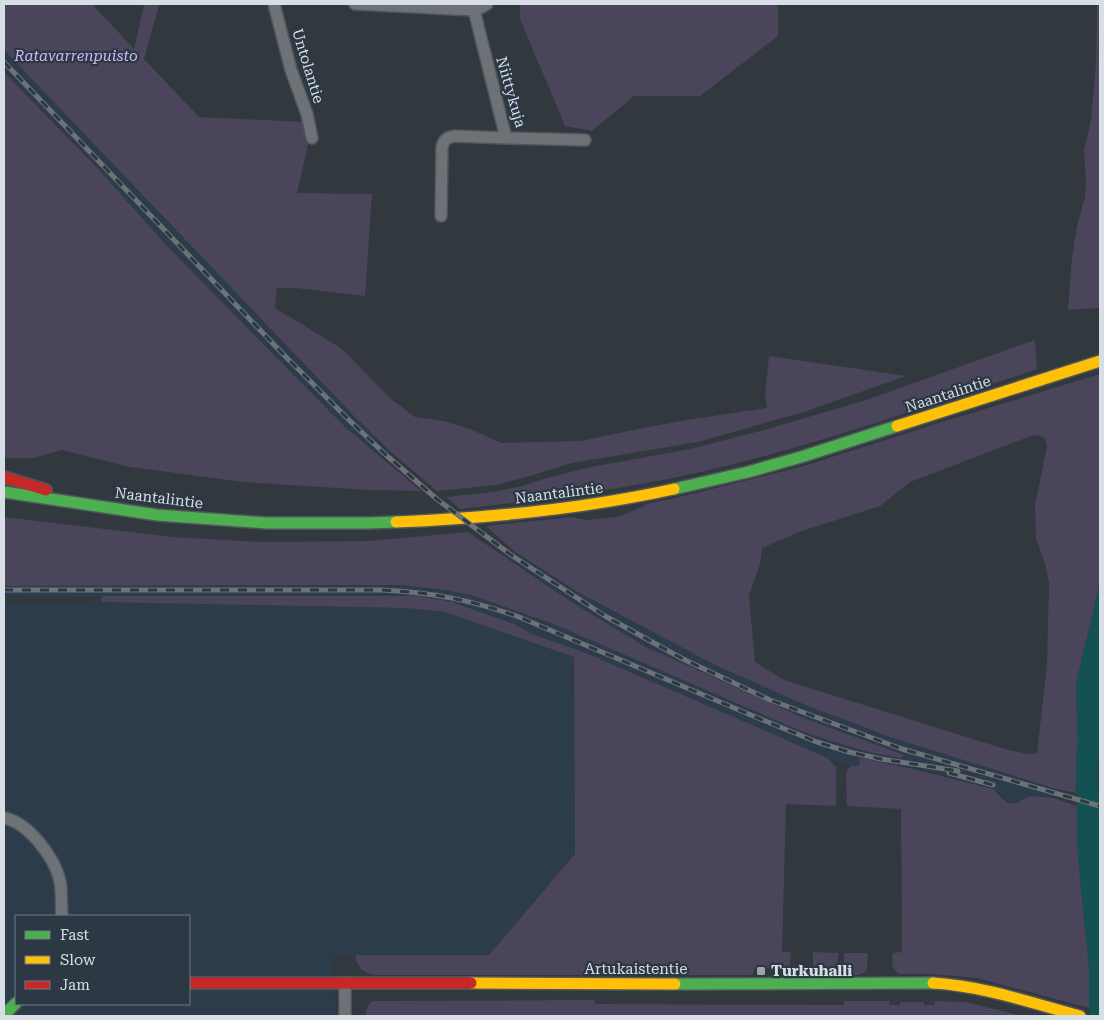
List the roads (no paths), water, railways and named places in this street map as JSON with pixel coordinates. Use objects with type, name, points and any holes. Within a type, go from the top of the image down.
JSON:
[{"type":"main road","name":"Naantalintie","points":[[4,492],[157,514],[267,523],[360,524],[437,520],[491,516],[600,503],[748,472],[801,457],[1100,361]]},
{"type":"main road","points":[[4,477],[98,506]]},
{"type":"main road","points":[[4,497],[41,498]]},
{"type":"main road","name":"Artukaistentie","points":[[190,983],[931,983],[985,989],[1080,1016]]},
{"type":"main road","points":[[4,1015],[15,1004]]},
{"type":"street","name":"Untolantie","points":[[274,4],[291,70],[307,114],[312,138]]},
{"type":"street","points":[[355,4],[474,10],[487,4]]},
{"type":"street","name":"Niittykuja","points":[[474,10],[506,138],[585,140]]},
{"type":"street","points":[[441,216],[442,148],[445,139],[455,136],[506,138]]},
{"type":"street","points":[[4,818],[15,822],[25,829],[48,854],[58,872],[62,915]]},
{"type":"street","points":[[344,983],[344,1016]]},
{"type":"railway","points":[[4,62],[281,352],[350,421],[438,500],[511,555],[605,616],[683,659],[770,700],[902,749],[1100,806]]},
{"type":"railway","points":[[4,590],[380,590],[451,598],[519,617],[817,742],[881,759],[958,771]]},
{"type":"railway","points":[[949,773],[993,785]]},
{"type":"place","name":"Turkuhalli","points":[[761,971]]},
{"type":"park label","name":"Ratavarrenpuisto","points":[[76,56]]}]
